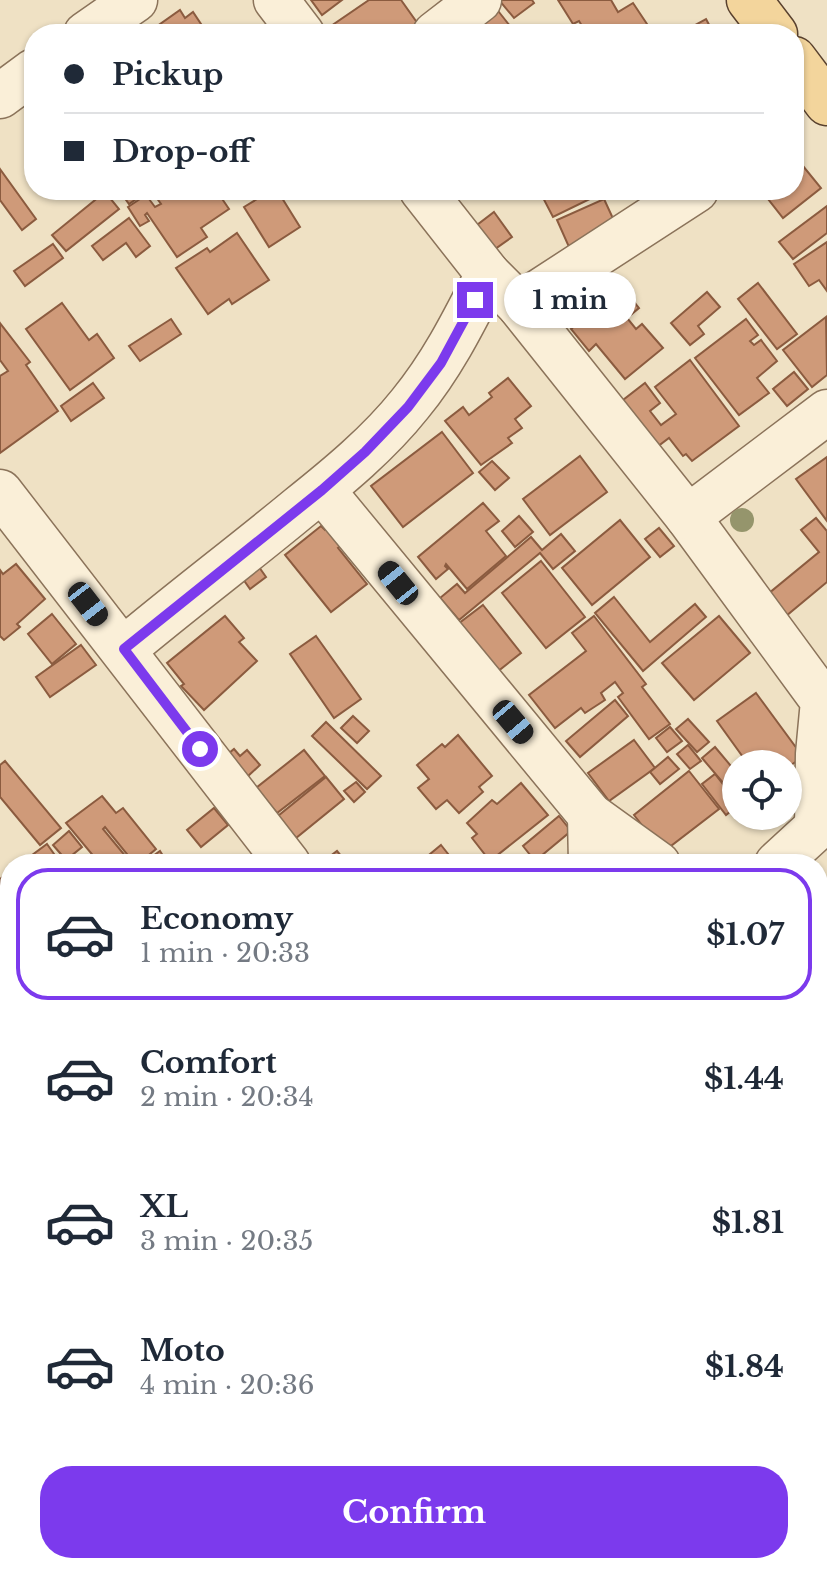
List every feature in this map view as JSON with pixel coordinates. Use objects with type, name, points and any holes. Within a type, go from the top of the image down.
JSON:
[{"type":"main road","points":[[749,0],[767,24]]},
{"type":"main road","points":[[804,72],[827,103]]},
{"type":"street","points":[[100,24],[135,0]]},
{"type":"street","points":[[276,0],[294,24]]},
{"type":"street","points":[[448,24],[479,0]]},
{"type":"street","points":[[0,96],[24,78]]},
{"type":"street","points":[[430,200],[488,274],[519,305],[688,517],[823,701],[818,754],[822,823],[788,854]]},
{"type":"street","points":[[519,305],[681,200]]},
{"type":"street","points":[[124,649],[365,452],[408,407],[441,363],[488,274]]},
{"type":"street","points":[[688,517],[827,412]]},
{"type":"street","points":[[322,490],[590,815],[644,854]]},
{"type":"street","points":[[0,492],[124,649],[268,854]]},
{"type":"street","points":[[590,815],[591,854]]},
{"type":"building","points":[[311,0],[342,0],[322,15]]},
{"type":"building","points":[[369,0],[401,0],[418,24],[334,24]]},
{"type":"building","points":[[499,0],[532,0],[534,3],[514,18]]},
{"type":"building","points":[[558,0],[611,0],[618,12],[633,3],[647,24],[581,24],[579,21],[573,24]]},
{"type":"building","points":[[495,7],[508,24],[474,24]]},
{"type":"building","points":[[180,10],[185,18],[193,12],[201,24],[160,24]]},
{"type":"building","points":[[804,167],[821,188],[783,218],[769,200],[804,200]]},
{"type":"building","points":[[0,169],[36,219],[22,230],[0,200]]},
{"type":"building","points":[[95,200],[112,200],[119,209],[66,251],[52,235]]},
{"type":"building","points":[[138,200],[150,200],[155,207],[161,204],[158,200],[223,200],[229,209],[201,228],[207,237],[177,257],[147,213],[145,215],[149,221],[140,226],[128,207]]},
{"type":"building","points":[[256,200],[283,200],[300,227],[269,247],[244,207]]},
{"type":"building","points":[[544,200],[588,200],[553,217]]},
{"type":"building","points":[[604,200],[616,225],[569,247],[557,220]]},
{"type":"building","points":[[827,206],[827,233],[793,259],[779,242]]},
{"type":"building","points":[[494,212],[512,237],[495,249],[477,225]]},
{"type":"building","points":[[129,218],[150,246],[136,257],[126,243],[103,260],[92,246]]},
{"type":"building","points":[[237,233],[269,280],[232,304],[229,299],[208,314],[176,268],[207,248],[210,252]]},
{"type":"building","points":[[827,242],[827,291],[819,280],[809,286],[794,264]]},
{"type":"building","points":[[53,244],[63,258],[25,286],[14,271]]},
{"type":"building","points":[[758,283],[797,334],[777,349],[738,299]]},
{"type":"building","points":[[622,287],[639,308],[627,318],[636,329],[642,324],[663,348],[625,379],[596,344],[589,351],[571,329]]},
{"type":"building","points":[[707,292],[720,307],[698,326],[704,334],[690,345],[671,323]]},
{"type":"building","points":[[62,303],[89,340],[97,334],[114,358],[70,390],[26,329]]},
{"type":"building","points":[[826,317],[827,375],[812,387],[783,350]]},
{"type":"building","points":[[171,319],[181,334],[140,361],[129,346]]},
{"type":"building","points":[[746,319],[758,335],[750,341],[754,345],[761,340],[777,361],[757,378],[769,393],[739,415],[695,358]]},
{"type":"building","points":[[0,323],[30,362],[26,365],[58,411],[0,453],[0,376],[8,371],[0,360]]},
{"type":"building","points":[[690,360],[739,426],[692,461],[686,454],[683,456],[669,438],[649,453],[614,407],[645,383],[660,403],[650,411],[661,425],[676,414],[655,387]]},
{"type":"building","points":[[794,372],[808,389],[787,406],[773,389]]},
{"type":"building","points":[[508,378],[531,406],[515,419],[522,428],[508,438],[512,443],[481,465],[445,421],[463,407],[469,415],[492,397],[489,393]]},
{"type":"building","points":[[93,383],[104,398],[71,421],[61,406]]},
{"type":"building","points":[[442,432],[473,473],[403,527],[371,486]]},
{"type":"building","points":[[580,456],[607,492],[550,535],[523,499]]},
{"type":"building","points":[[827,457],[827,521],[796,479]]},
{"type":"building","points":[[492,461],[509,478],[495,490],[479,472]]},
{"type":"building","points":[[483,503],[499,521],[486,531],[506,556],[467,589],[446,564],[448,569],[436,579],[418,557]]},
{"type":"building","points":[[519,516],[533,532],[515,547],[502,531]]},
{"type":"building","points":[[816,518],[827,531],[827,582],[786,616],[768,594],[819,552],[801,530]]},
{"type":"building","points":[[620,520],[650,557],[592,605],[562,568]]},
{"type":"building","points":[[321,526],[325,530],[330,526],[344,543],[338,548],[367,584],[331,612],[285,555]]},
{"type":"building","points":[[659,528],[674,546],[660,557],[645,539]]},
{"type":"building","points":[[561,534],[575,551],[553,569],[540,553],[459,620],[440,598],[457,584],[465,593],[531,537],[542,550]]},
{"type":"building","points":[[541,561],[585,617],[546,648],[502,593]]},
{"type":"building","points":[[16,564],[45,599],[4,640],[0,636],[0,570],[3,574]]},
{"type":"building","points":[[259,567],[266,577],[250,589],[243,579]]},
{"type":"building","points":[[614,597],[650,642],[695,604],[706,617],[643,671],[595,613]]},
{"type":"building","points":[[483,605],[521,653],[497,672],[458,624]]},
{"type":"building","points":[[52,614],[76,644],[52,664],[28,634]]},
{"type":"building","points":[[225,616],[244,638],[239,642],[257,661],[204,710],[181,686],[184,684],[167,663]]},
{"type":"building","points":[[594,616],[646,684],[642,687],[670,724],[649,739],[618,697],[623,693],[615,682],[601,693],[605,700],[585,713],[581,708],[555,728],[529,695],[586,651],[572,633]]},
{"type":"building","points":[[719,616],[750,653],[694,700],[662,663]]},
{"type":"building","points":[[316,636],[361,699],[334,718],[290,654]]},
{"type":"building","points":[[81,645],[96,665],[50,697],[36,677]]},
{"type":"building","points":[[756,693],[798,750],[738,750],[717,721]]},
{"type":"building","points":[[615,700],[628,716],[580,757],[566,741]]},
{"type":"building","points":[[353,716],[369,731],[357,743],[341,728]]},
{"type":"building","points":[[688,719],[709,742],[697,752],[676,729]]},
{"type":"building","points":[[326,722],[381,776],[367,789],[312,736]]},
{"type":"building","points":[[670,727],[682,741],[667,752],[656,738]]},
{"type":"building","points":[[458,735],[492,776],[479,787],[483,792],[459,813],[447,800],[436,809],[418,788],[429,779],[417,765]]},
{"type":"building","points":[[634,740],[655,768],[609,801],[588,773]]},
{"type":"building","points":[[688,745],[701,761],[690,769],[677,754]]},
{"type":"building","points":[[715,747],[722,755],[722,782],[702,758]]},
{"type":"building","points":[[234,749],[240,756],[247,750],[260,765],[247,777],[228,754]]},
{"type":"building","points":[[304,750],[325,776],[277,813],[256,788]]},
{"type":"building","points":[[668,757],[679,769],[660,784],[650,772]]},
{"type":"building","points":[[5,761],[61,828],[40,845],[0,797],[0,765]]},
{"type":"building","points":[[689,771],[719,809],[663,852],[634,815]]},
{"type":"building","points":[[715,774],[722,783],[722,810],[702,784]]},
{"type":"building","points":[[326,777],[344,799],[296,838],[278,816]]},
{"type":"building","points":[[356,782],[365,792],[354,802],[344,791]]},
{"type":"building","points":[[521,783],[548,815],[499,854],[485,854],[472,838],[477,834],[467,823],[492,800],[497,804]]},
{"type":"building","points":[[102,796],[116,813],[123,808],[156,849],[150,854],[127,854],[105,827],[103,829],[124,854],[92,854],[66,823]]},
{"type":"building","points":[[214,808],[228,825],[201,847],[187,830]]},
{"type":"building","points":[[559,816],[571,831],[543,854],[529,854],[523,846]]},
{"type":"building","points":[[69,831],[82,847],[73,854],[61,854],[53,845]]},
{"type":"building","points":[[47,844],[54,854],[34,854]]},
{"type":"building","points":[[441,845],[448,854],[430,854]]},
{"type":"route","points":[[200,749],[124,649],[365,452],[408,407],[441,363],[475,300]]}]
